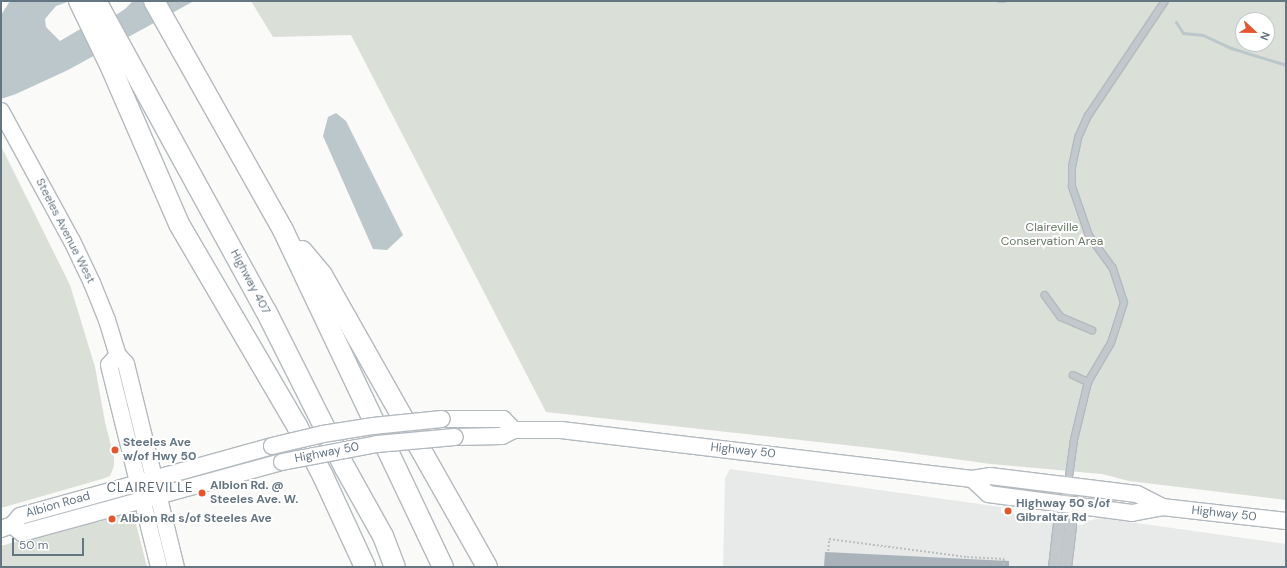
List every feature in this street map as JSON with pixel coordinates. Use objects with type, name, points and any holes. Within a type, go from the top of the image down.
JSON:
[{"type":"highway","points":[[79,1],[119,62],[179,224],[298,428],[323,476],[365,567]]},
{"type":"highway","name":"Highway 407","points":[[96,1],[119,62],[266,311],[345,468],[383,536],[395,567]]},
{"type":"highway","points":[[154,1],[283,230],[443,567]]},
{"type":"highway","points":[[283,230],[322,275],[487,567]]},
{"type":"main road","name":"Steeles Avenue West","points":[[3,114],[72,242],[92,283],[118,355],[126,364],[176,567]]},
{"type":"main road","points":[[118,355],[109,365],[159,567]]},
{"type":"main road","name":"Highway 50","points":[[154,478],[272,446],[323,434],[373,426],[442,419],[503,419],[514,430]]},
{"type":"main road","name":"Highway 50","points":[[142,500],[282,462],[377,444],[455,437],[502,436],[514,430],[561,430],[972,479],[990,476],[1068,485],[1137,494],[1162,507]]},
{"type":"main road","name":"Albion Road","points":[[6,527],[20,516],[154,478]]},
{"type":"main road","name":"Highway 50","points":[[972,479],[988,494],[1132,513],[1162,507],[1286,521]]},
{"type":"main road","name":"Albion Road","points":[[6,527],[22,533],[142,500]]},
{"type":"street","points":[[1054,567],[1059,523],[1066,504],[1068,485]]},
{"type":"street","points":[[1065,567],[1070,525],[1066,504]]},
{"type":"lane","points":[[1068,485],[1074,440],[1088,382],[1111,343],[1124,303],[1113,269],[1089,236],[1072,187],[1072,167],[1078,138],[1088,116],[1165,1]]},
{"type":"lane","points":[[1045,295],[1061,317],[1092,330]]},
{"type":"lane","points":[[1073,375],[1088,382]]},
{"type":"path","points":[[828,551],[829,539],[966,557],[1004,559],[1004,567]]},
{"type":"shaded area","points":[[10,1],[70,1],[56,6],[45,19],[46,27],[60,41],[82,28],[102,24],[125,9],[133,1],[194,1],[68,70],[16,94],[1,99],[1,15]]},
{"type":"shaded area","points":[[336,113],[346,121],[403,235],[387,250],[373,249],[323,136],[328,117]]},
{"type":"shaded area","points":[[730,469],[1001,507],[1001,513],[1038,517],[1044,521],[1083,525],[1087,521],[1101,518],[1286,544],[1286,567],[723,567],[725,478]]},
{"type":"green space","name":"Claireville Conservation Area","points":[[251,1],[1286,1],[1286,500],[1129,481],[1102,474],[991,464],[881,449],[546,412],[351,35],[273,37]]},
{"type":"green space","points":[[1,146],[70,285],[95,367],[105,422],[114,457],[114,466],[110,476],[102,479],[1,508]]},
{"type":"green space","points":[[122,514],[135,520],[147,567],[1,567],[1,546],[97,518],[99,522]]},
{"type":"building","points":[[825,552],[1009,561],[1009,567],[824,567]]},
{"type":"waterway","points":[[998,1],[1004,1]]},
{"type":"waterway","points":[[1176,22],[1183,33],[1203,35],[1231,48],[1286,65]]},
{"type":"place","name":"Steeles Ave w/of Hwy 50","points":[[115,450]]},
{"type":"place","name":"Albion Rd. @ Steeles Ave. W.","points":[[202,493]]},
{"type":"place","name":"Highway 50 s/of Gibraltar Rd","points":[[1008,511]]},
{"type":"place","name":"Albion Rd s/of Steeles Ave","points":[[112,519]]},
{"type":"district","name":"CLAIREVILLE","points":[[150,488]]}]
